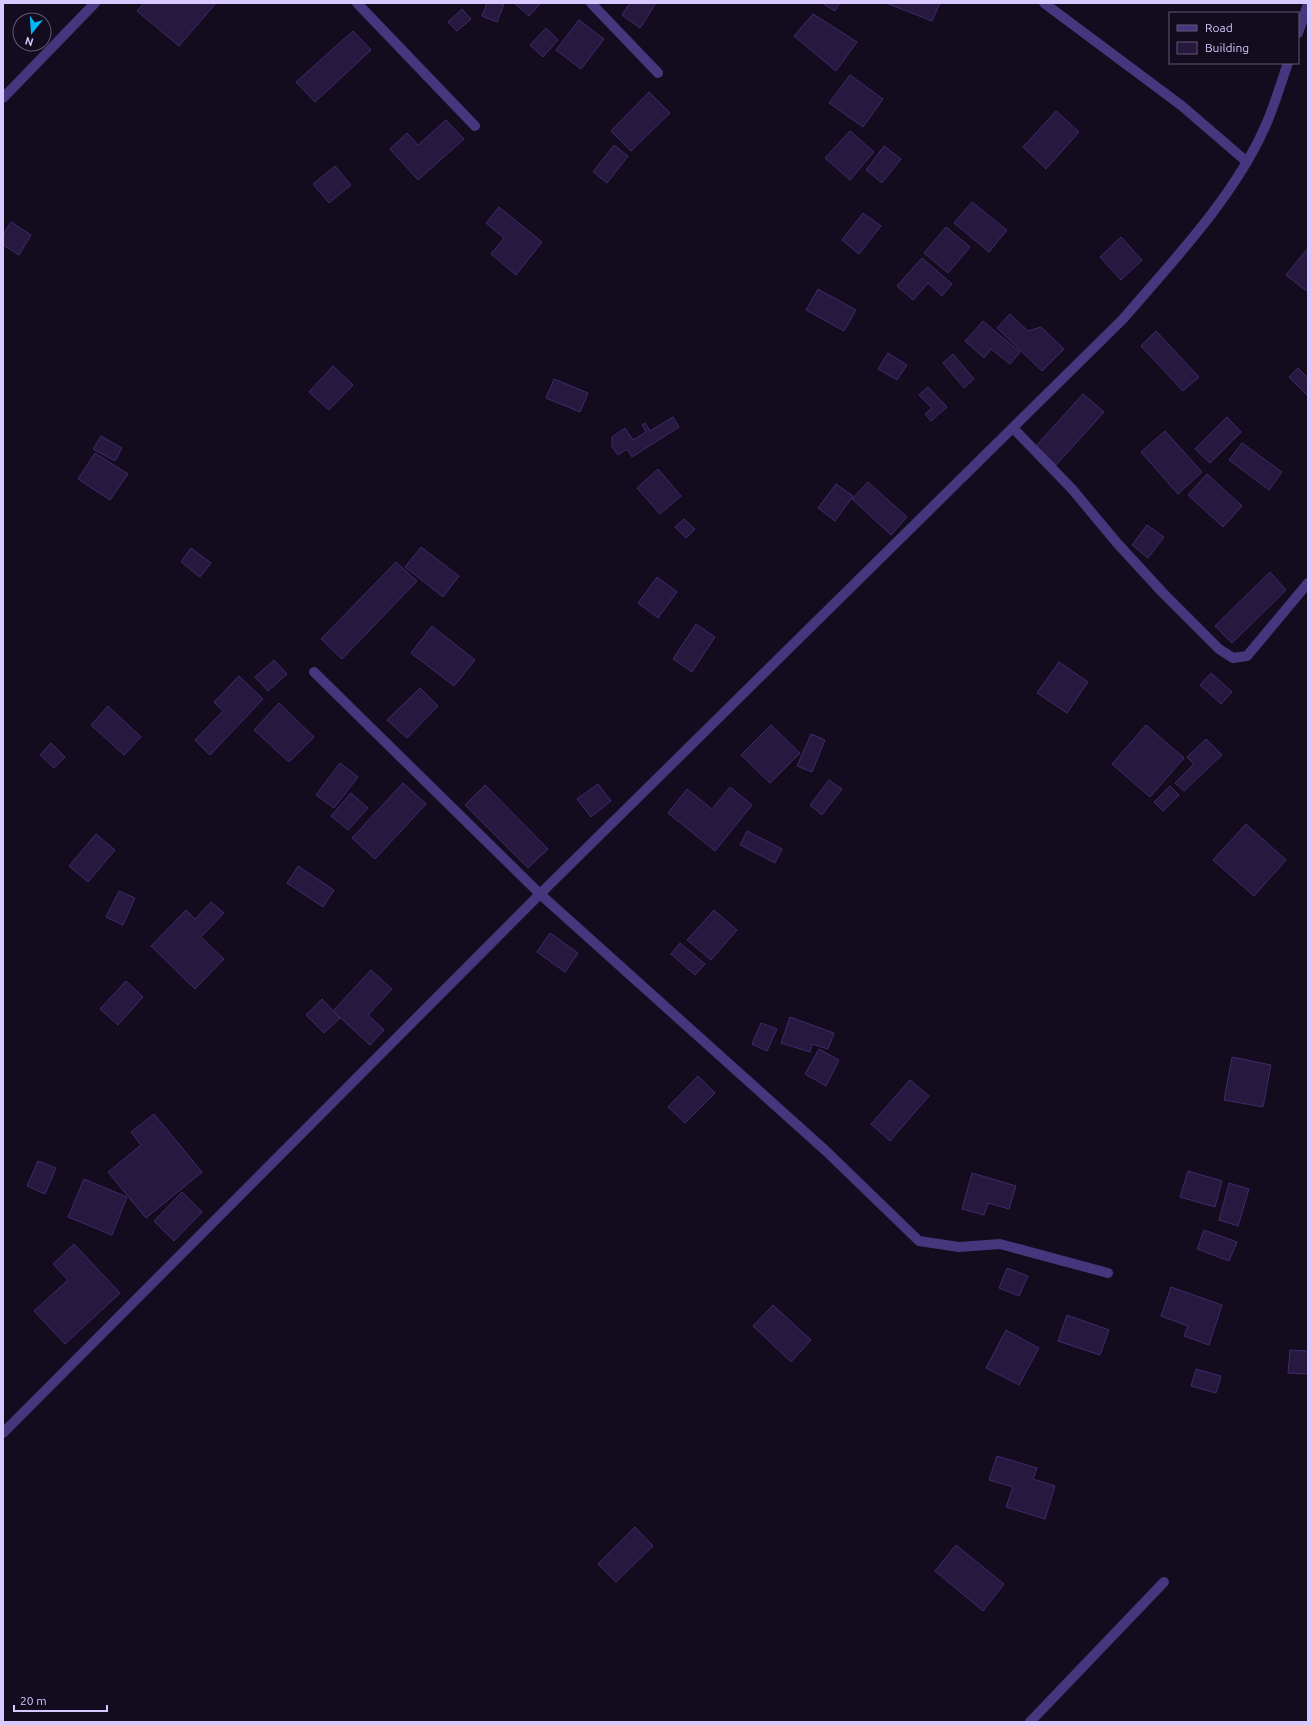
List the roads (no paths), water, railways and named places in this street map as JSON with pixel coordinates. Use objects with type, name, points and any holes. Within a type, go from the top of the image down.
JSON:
[{"type":"street","points":[[3,98],[95,3]]},
{"type":"street","points":[[357,3],[475,126]]},
{"type":"street","points":[[591,3],[658,73]]},
{"type":"street","points":[[1044,3],[1182,106],[1246,162]]},
{"type":"street","points":[[1299,30],[1308,4]]},
{"type":"street","points":[[3,1433],[540,894],[1013,428],[1133,307],[1223,197],[1246,162],[1264,129],[1288,64]]},
{"type":"street","points":[[1013,428],[1072,488],[1117,543],[1163,593],[1219,649],[1233,658],[1247,656],[1308,583]]},
{"type":"street","points":[[314,672],[540,894],[826,1151],[919,1241],[960,1247],[1000,1244],[1108,1273]]},
{"type":"street","points":[[1030,1722],[1164,1582]]}]
